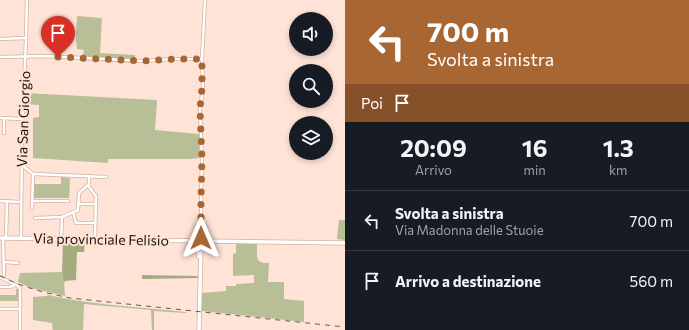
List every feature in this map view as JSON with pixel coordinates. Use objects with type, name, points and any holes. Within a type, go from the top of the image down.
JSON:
[{"type":"main road","name":"Via provinciale Felisio","points":[[3,238],[345,243]]},
{"type":"main road","points":[[186,240],[193,242],[199,247]]},
{"type":"main road","points":[[199,330],[200,241]]},
{"type":"main road","points":[[199,247],[205,241]]},
{"type":"street","name":"Via San Giorgio","points":[[21,238],[27,0]]},
{"type":"street","points":[[200,241],[202,160],[200,109],[205,0]]},
{"type":"street","points":[[0,38],[26,38]]},
{"type":"street","points":[[0,57],[44,56],[143,61],[202,59]]},
{"type":"street","points":[[0,118],[23,118]]},
{"type":"street","points":[[4,118],[4,133]]},
{"type":"street","points":[[22,165],[33,174],[106,177]]},
{"type":"street","points":[[32,208],[33,174]]},
{"type":"street","points":[[89,176],[89,187],[96,196],[95,239]]},
{"type":"street","points":[[36,218],[62,217],[78,210],[79,193],[89,184]]},
{"type":"street","points":[[0,201],[21,202]]},
{"type":"street","points":[[32,201],[68,201]]},
{"type":"street","points":[[4,275],[3,238],[6,202]]},
{"type":"street","points":[[78,204],[96,204]]},
{"type":"street","points":[[73,212],[76,223],[95,223]]},
{"type":"street","points":[[61,239],[62,217]]},
{"type":"street","points":[[4,262],[18,262]]},
{"type":"street","points":[[0,278],[19,287],[20,289],[20,330]]},
{"type":"street","points":[[0,287],[10,287],[15,285]]},
{"type":"street","points":[[0,309],[20,309]]},
{"type":"green space","points":[[77,16],[102,18],[100,53],[135,55],[134,63],[82,60],[84,50],[77,49]]},
{"type":"green space","points":[[25,93],[157,100],[155,130],[199,134],[200,158],[108,159],[108,163],[33,158],[33,118],[39,117],[39,105],[25,104]]},
{"type":"green space","points":[[61,177],[70,178],[69,198],[34,198],[34,184],[61,184]]},
{"type":"green space","points":[[339,220],[345,220],[345,246],[344,240],[337,239]]},
{"type":"green space","points":[[63,240],[85,241],[84,252],[77,252],[76,280],[65,281],[64,283],[62,272]]},
{"type":"green space","points":[[236,244],[257,244],[257,258],[263,263],[269,263],[268,282],[284,282],[284,299],[304,301],[304,322],[202,311],[202,293],[226,291],[226,286],[254,283],[254,275],[233,276],[233,254],[236,253]]},
{"type":"green space","points":[[62,272],[65,296],[31,288],[18,282],[20,273]]},
{"type":"green space","points":[[142,275],[198,276],[198,278],[142,279]]},
{"type":"green space","points":[[16,289],[19,291],[19,301],[0,301],[0,295],[16,295]]},
{"type":"green space","points":[[48,295],[99,303],[186,313],[154,311],[154,330],[152,330],[151,310],[84,304],[83,330],[52,330],[52,323],[33,320],[33,297]]},
{"type":"railway","points":[[0,276],[34,289],[70,298],[345,327]]},
{"type":"route","points":[[58,57],[143,61],[202,59],[200,109],[202,160],[201,238]]}]
